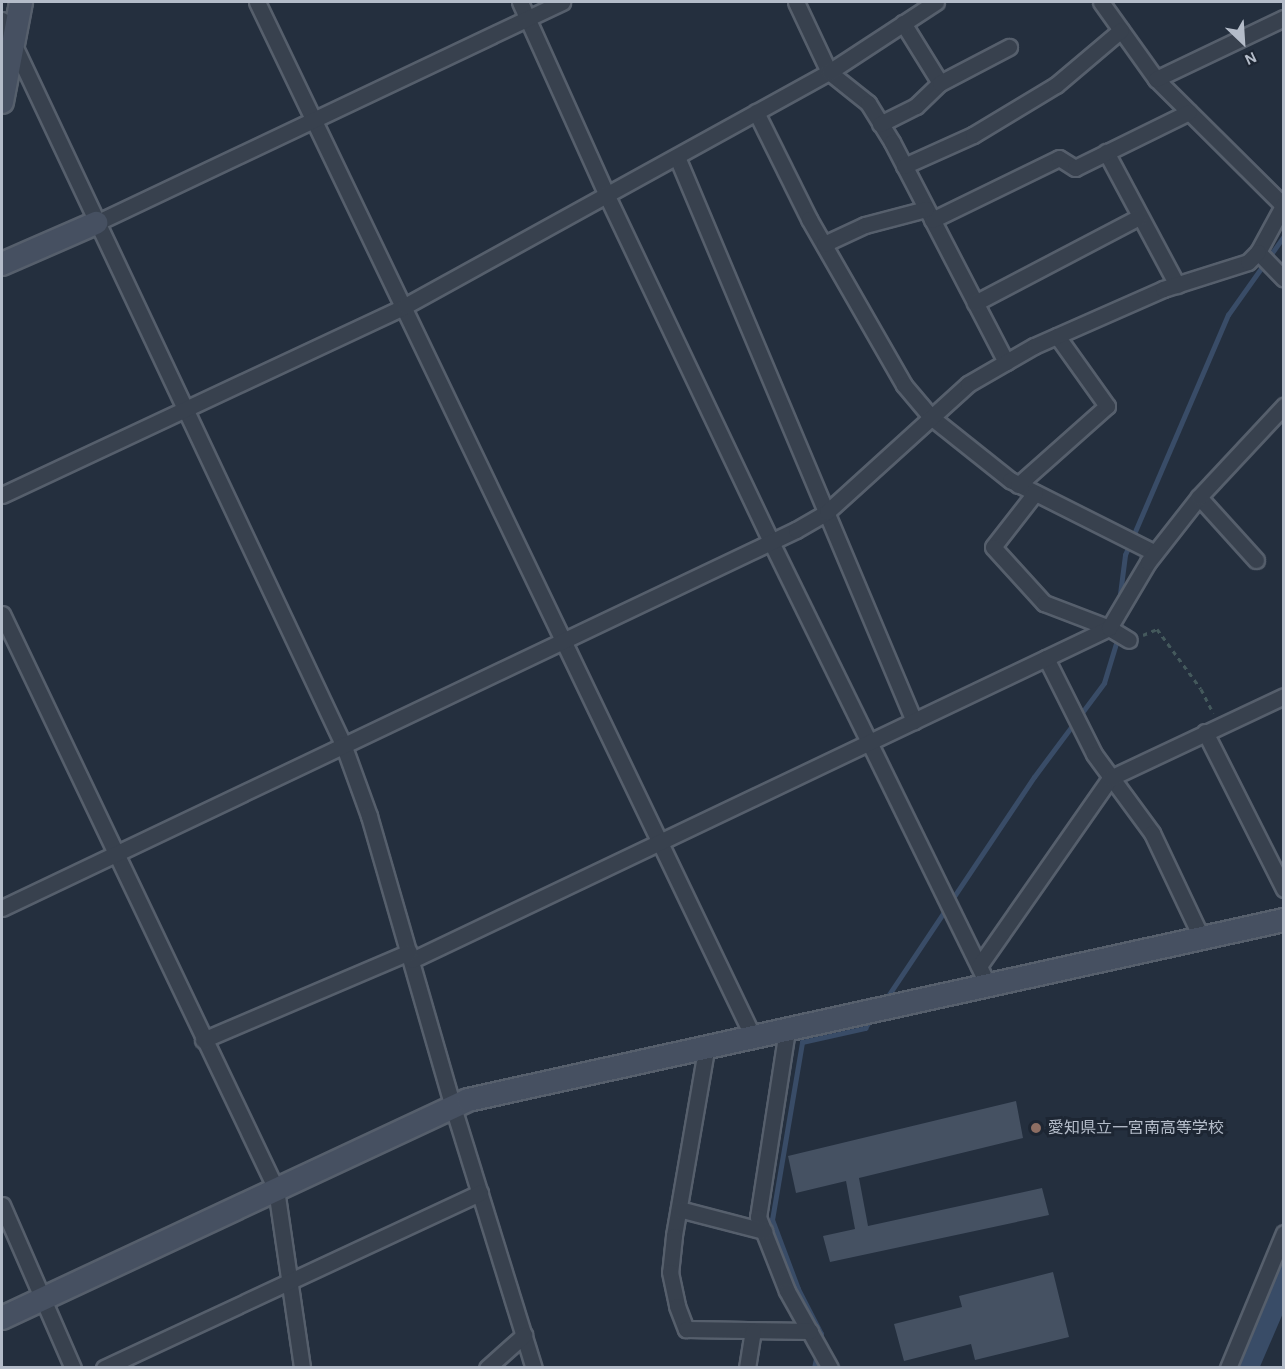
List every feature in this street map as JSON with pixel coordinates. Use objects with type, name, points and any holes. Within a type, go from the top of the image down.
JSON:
[{"type":"street","points":[[2,102],[7,37],[21,2]]},
{"type":"street","points":[[257,2],[405,306],[754,1039]]},
{"type":"street","points":[[519,2],[606,196],[771,542],[983,974]]},
{"type":"street","points":[[2,264],[315,121],[562,2]]},
{"type":"street","points":[[796,2],[829,72],[868,103],[904,166],[1006,362]]},
{"type":"street","points":[[2,495],[405,306],[829,72],[936,2]]},
{"type":"street","points":[[2,908],[771,542],[827,512],[968,384],[1057,336],[1177,285],[1248,262],[1258,252],[1283,205],[1156,79],[1101,2]]},
{"type":"street","points":[[1156,79],[1284,18]]},
{"type":"street","points":[[2,20],[7,37],[185,409],[249,552],[343,744],[410,956],[453,1107],[534,1368]]},
{"type":"street","points":[[903,23],[940,83]]},
{"type":"street","points":[[904,166],[973,135],[1056,85],[1121,30]]},
{"type":"street","points":[[880,124],[916,106],[940,83],[1009,47]]},
{"type":"street","points":[[756,112],[824,244],[904,385],[931,417],[1018,484],[1155,553]]},
{"type":"street","points":[[824,244],[865,225],[929,214],[1059,158],[1075,168],[1189,112]]},
{"type":"street","points":[[1106,152],[1177,285]]},
{"type":"street","points":[[677,156],[914,721]]},
{"type":"street","points":[[975,303],[1139,217]]},
{"type":"street","points":[[1258,252],[1284,279]]},
{"type":"street","points":[[1018,484],[1107,406],[1057,336]]},
{"type":"street","points":[[203,1040],[410,956],[659,842],[1109,628],[1155,553],[1199,497],[1282,412]]},
{"type":"street","points":[[1035,494],[993,547],[1044,603],[1109,628],[1129,640]]},
{"type":"street","points":[[1199,497],[1256,560]]},
{"type":"street","points":[[2,614],[203,1040],[276,1189],[291,1278],[302,1368]]},
{"type":"street","points":[[1046,658],[1110,778],[1152,833],[1202,939]]},
{"type":"street","points":[[983,974],[1110,778],[1284,696]]},
{"type":"street","points":[[1212,729],[1284,889]]},
{"type":"street","points":[[2,1318],[468,1100],[754,1039],[983,974],[1202,939],[1284,920]]},
{"type":"street","points":[[787,1030],[758,1217],[787,1291],[830,1368]]},
{"type":"street","points":[[706,1050],[670,1272],[686,1329],[810,1331]]},
{"type":"street","points":[[104,1368],[291,1278],[480,1193]]},
{"type":"street","points":[[2,1205],[45,1297],[72,1368]]},
{"type":"street","points":[[679,1209],[764,1231]]},
{"type":"street","points":[[1228,1368],[1284,1233]]},
{"type":"street","points":[[747,1368],[753,1331]]},
{"type":"street","points":[[487,1368],[524,1335]]},
{"type":"path","points":[[1129,640],[1157,629],[1201,689],[1212,729]]},
{"type":"building","points":[[1016,1101],[1023,1138],[859,1178],[868,1226],[1042,1188],[1049,1215],[830,1262],[823,1236],[855,1229],[846,1181],[796,1193],[788,1156]]},
{"type":"building","points":[[1053,1272],[1069,1337],[975,1360],[971,1344],[904,1361],[894,1324],[962,1307],[959,1296]]},
{"type":"waterway","points":[[1119,602],[1125,555],[1228,315],[1284,236]]},
{"type":"waterway","points":[[951,901],[1034,777],[1104,683],[1118,637]]},
{"type":"waterway","points":[[886,999],[946,909]]},
{"type":"waterway","points":[[820,1340],[821,1334],[798,1289],[772,1220],[802,1042],[865,1028],[870,1020]]},
{"type":"waterway","points":[[1244,1368],[1284,1275]]},
{"type":"waterway","points":[[814,1368],[817,1354]]},
{"type":"place","name":"愛知県立一宮南高等学校","points":[[1036,1128]]}]
